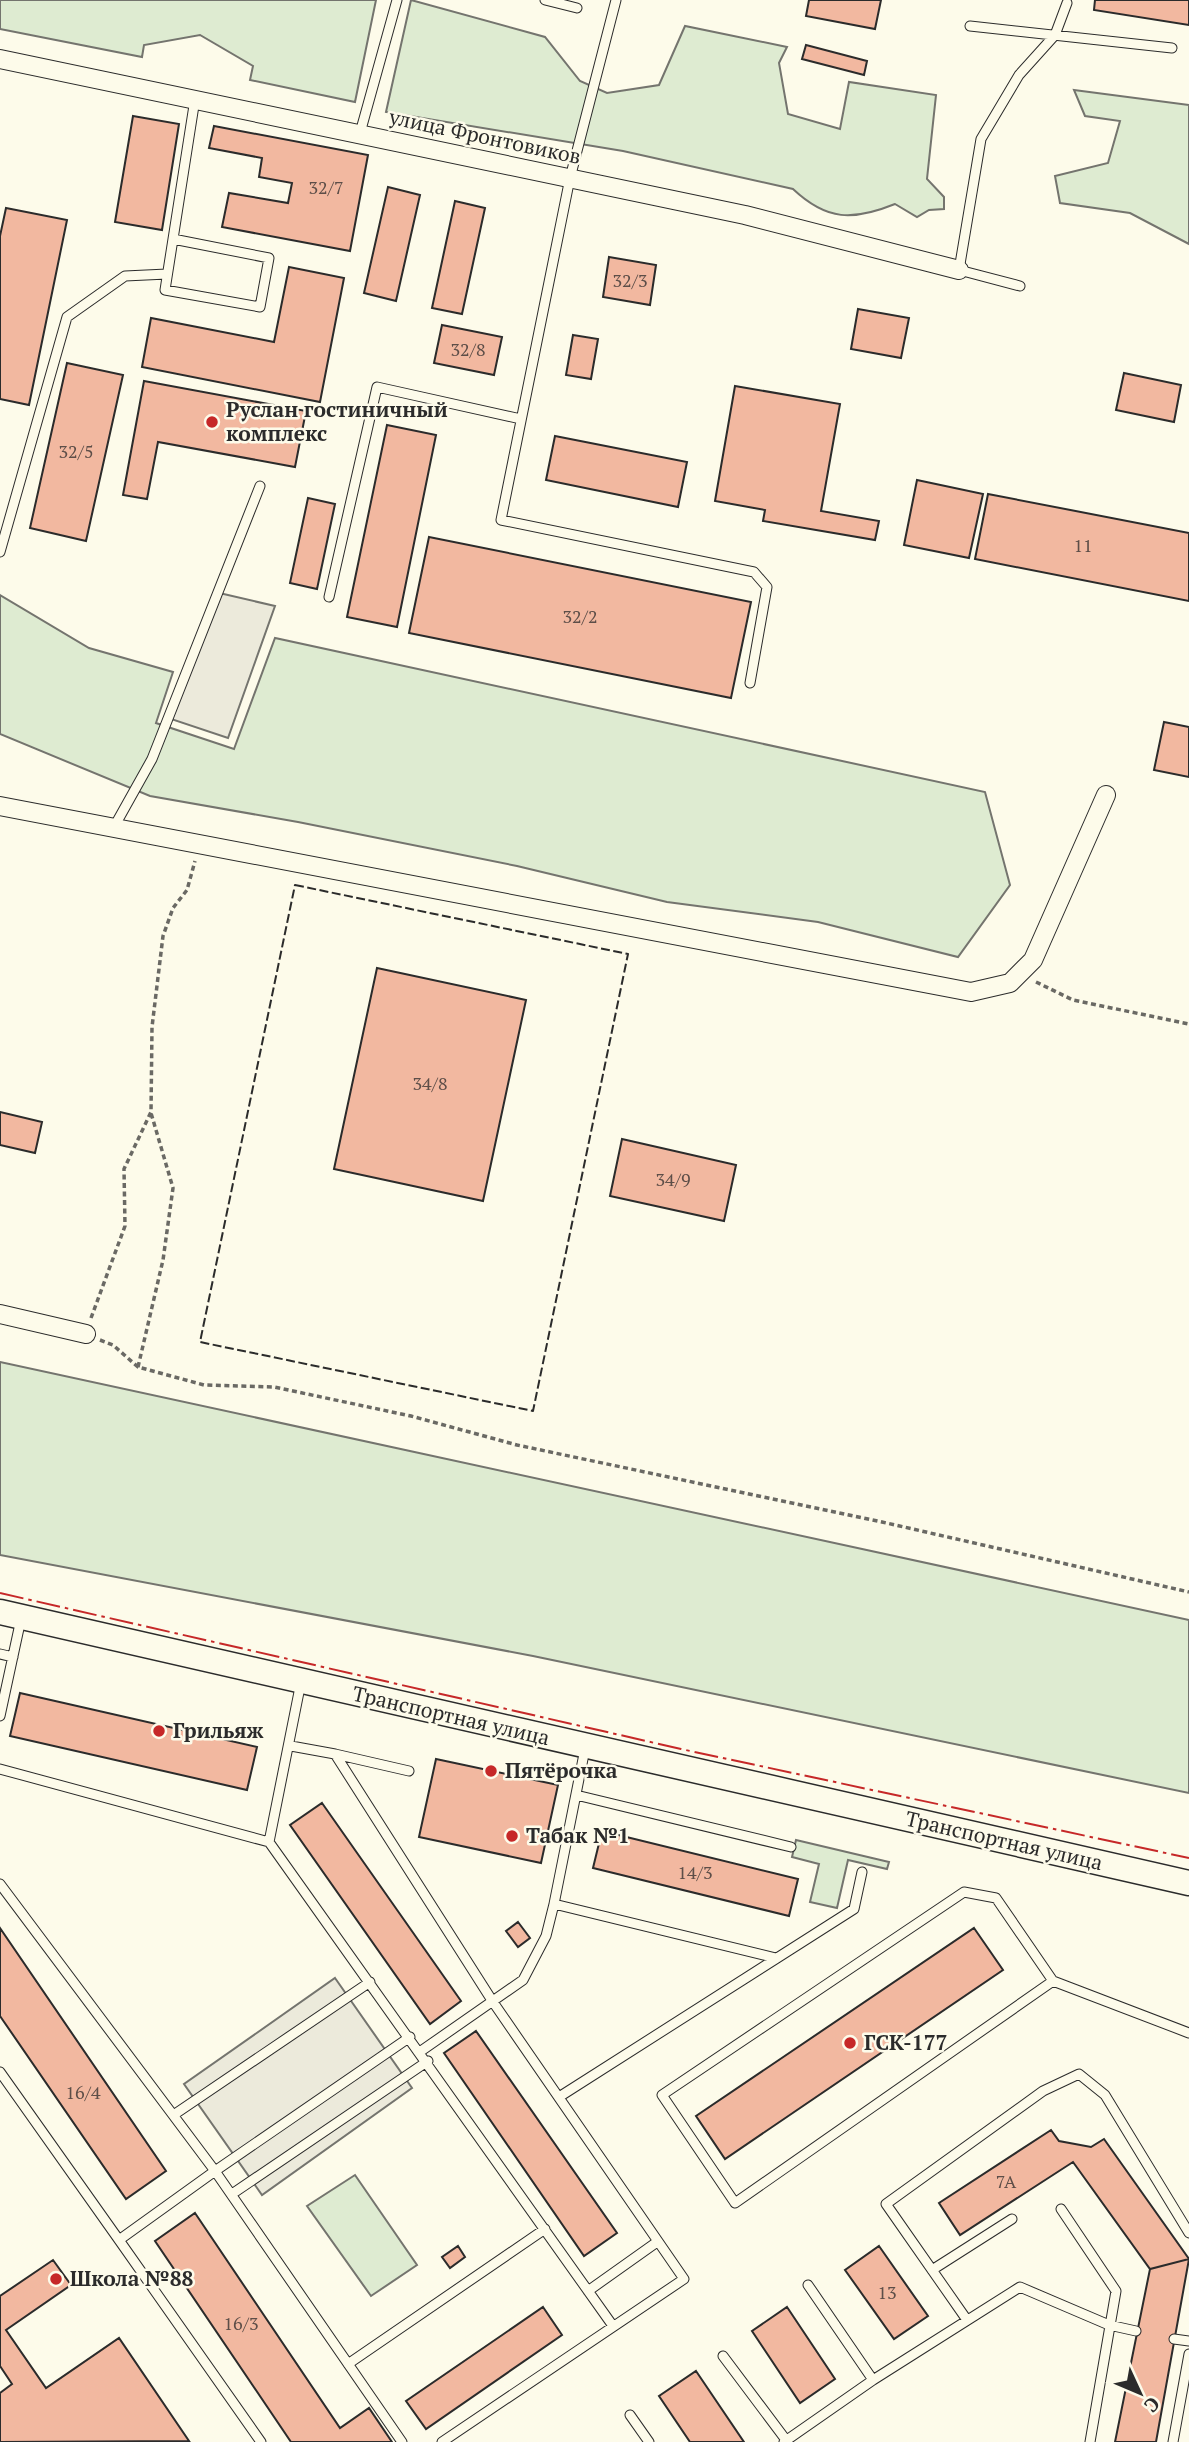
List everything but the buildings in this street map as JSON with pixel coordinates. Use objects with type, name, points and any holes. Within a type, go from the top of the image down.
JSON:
[{"type":"street","name":"улица Фронтовиков","points":[[0,59],[745,215],[959,270]]},
{"type":"street","points":[[0,806],[971,992],[1010,983],[1023,974],[1033,960],[1106,795]]},
{"type":"street","points":[[0,1314],[86,1334]]},
{"type":"street","name":"Транспортная улица","points":[[11,1615],[1189,1883]]},
{"type":"lane","points":[[360,134],[397,0]]},
{"type":"lane","points":[[545,0],[577,8]]},
{"type":"lane","points":[[616,0],[570,178],[501,520],[754,572],[767,587],[750,683]]},
{"type":"lane","points":[[1020,286],[959,270],[981,139],[1019,75],[1055,35],[1067,3]]},
{"type":"lane","points":[[970,26],[1172,48]]},
{"type":"lane","points":[[173,239],[269,258],[260,307],[165,290],[167,274],[195,99]]},
{"type":"lane","points":[[0,552],[67,317],[125,276],[167,274]]},
{"type":"lane","points":[[329,597],[377,387],[521,419]]},
{"type":"lane","points":[[114,827],[152,759],[260,486]]},
{"type":"lane","points":[[0,1716],[13,1657],[11,1615]]},
{"type":"lane","points":[[0,1654],[13,1657]]},
{"type":"lane","points":[[269,1842],[291,1746],[302,1681]]},
{"type":"lane","points":[[291,1746],[409,1771]]},
{"type":"lane","points":[[421,2051],[523,1980],[546,1936],[585,1747]]},
{"type":"lane","points":[[335,1754],[493,2002],[684,2279],[442,2442]]},
{"type":"lane","points":[[0,1769],[269,1842],[421,2051],[613,2326]]},
{"type":"lane","points":[[576,1794],[791,1847]]},
{"type":"lane","points":[[559,2096],[853,1909],[862,1872]]},
{"type":"lane","points":[[0,1884],[232,2194],[402,2442]]},
{"type":"lane","points":[[1053,1981],[735,2203],[662,2095],[964,1892],[996,1898],[1053,1981],[1189,2033]]},
{"type":"lane","points":[[554,1904],[776,1958]]},
{"type":"lane","points":[[174,2114],[370,1982]]},
{"type":"lane","points":[[119,2240],[410,2036]]},
{"type":"lane","points":[[232,2194],[428,2061]]},
{"type":"lane","points":[[0,2072],[261,2442]]},
{"type":"lane","points":[[967,2320],[886,2204],[1043,2091],[1079,2074],[1105,2095],[1189,2233]]},
{"type":"lane","points":[[1061,2209],[1116,2291],[1090,2442]]},
{"type":"lane","points":[[932,2270],[1012,2219]]},
{"type":"lane","points":[[348,2364],[545,2230]]},
{"type":"lane","points":[[588,2291],[657,2242]]},
{"type":"lane","points":[[808,2285],[873,2380]]},
{"type":"lane","points":[[723,2356],[785,2441],[873,2380],[1020,2287],[1109,2325],[1136,2331]]},
{"type":"lane","points":[[1174,2339],[1189,2341]]},
{"type":"lane","points":[[1173,2442],[1189,2354]]},
{"type":"lane","points":[[631,2415],[649,2442]]},
{"type":"path","points":[[138,1367],[163,1260],[173,1188],[151,1112],[152,1027],[163,936],[173,908],[187,890],[196,864],[190,842]]},
{"type":"path","points":[[1023,974],[1073,1000],[1189,1024]]},
{"type":"path","points":[[151,1112],[124,1170],[125,1226],[86,1334],[113,1345],[138,1367],[204,1385],[274,1387],[386,1411],[517,1445],[882,1521],[1189,1592]]},
{"type":"green space","points":[[0,0],[376,0],[355,102],[250,80],[253,66],[200,35],[144,45],[142,57],[0,29]]},
{"type":"green space","points":[[411,0],[545,37],[580,81],[607,93],[659,85],[685,26],[787,47],[779,63],[788,114],[840,129],[849,82],[936,95],[927,179],[944,197],[944,209],[929,210],[917,217],[895,204],[866,213],[841,215],[817,207],[793,189],[623,151],[386,112]]},
{"type":"green space","points":[[1074,90],[1189,105],[1189,244],[1130,213],[1060,203],[1055,176],[1108,163],[1120,121],[1085,116]]},
{"type":"green space","points":[[0,595],[89,648],[173,672],[156,723],[234,749],[275,638],[985,792],[1010,885],[958,957],[818,922],[667,902],[517,866],[298,822],[150,796],[0,734]]},
{"type":"green space","points":[[0,1362],[1189,1620],[1189,1793],[533,1656],[0,1555]]},
{"type":"green space","points":[[796,1840],[889,1862],[887,1869],[848,1860],[837,1908],[810,1902],[819,1864],[792,1857]]},
{"type":"green space","points":[[355,2175],[417,2265],[371,2296],[307,2206]]},
{"type":"shaded area","points":[[215,592],[275,606],[228,738],[165,717]]},
{"type":"shaded area","points":[[335,1978],[412,2088],[262,2195],[184,2084]]},
{"type":"fence","points":[[295,885],[628,954],[533,1411],[200,1342],[295,885]]},
{"type":"power","points":[[0,1593],[681,1749],[1189,1858]]},
{"type":"place","name":"Руслан гостиничный комплекс","points":[[212,422]]},
{"type":"place","name":"Грильяж","points":[[159,1731]]},
{"type":"place","name":"Пятёрочка","points":[[491,1771]]},
{"type":"place","name":"Табак №1","points":[[512,1836]]},
{"type":"place","name":"ГСК-177","points":[[850,2043]]},
{"type":"place","name":"Школа №88","points":[[56,2279]]}]
